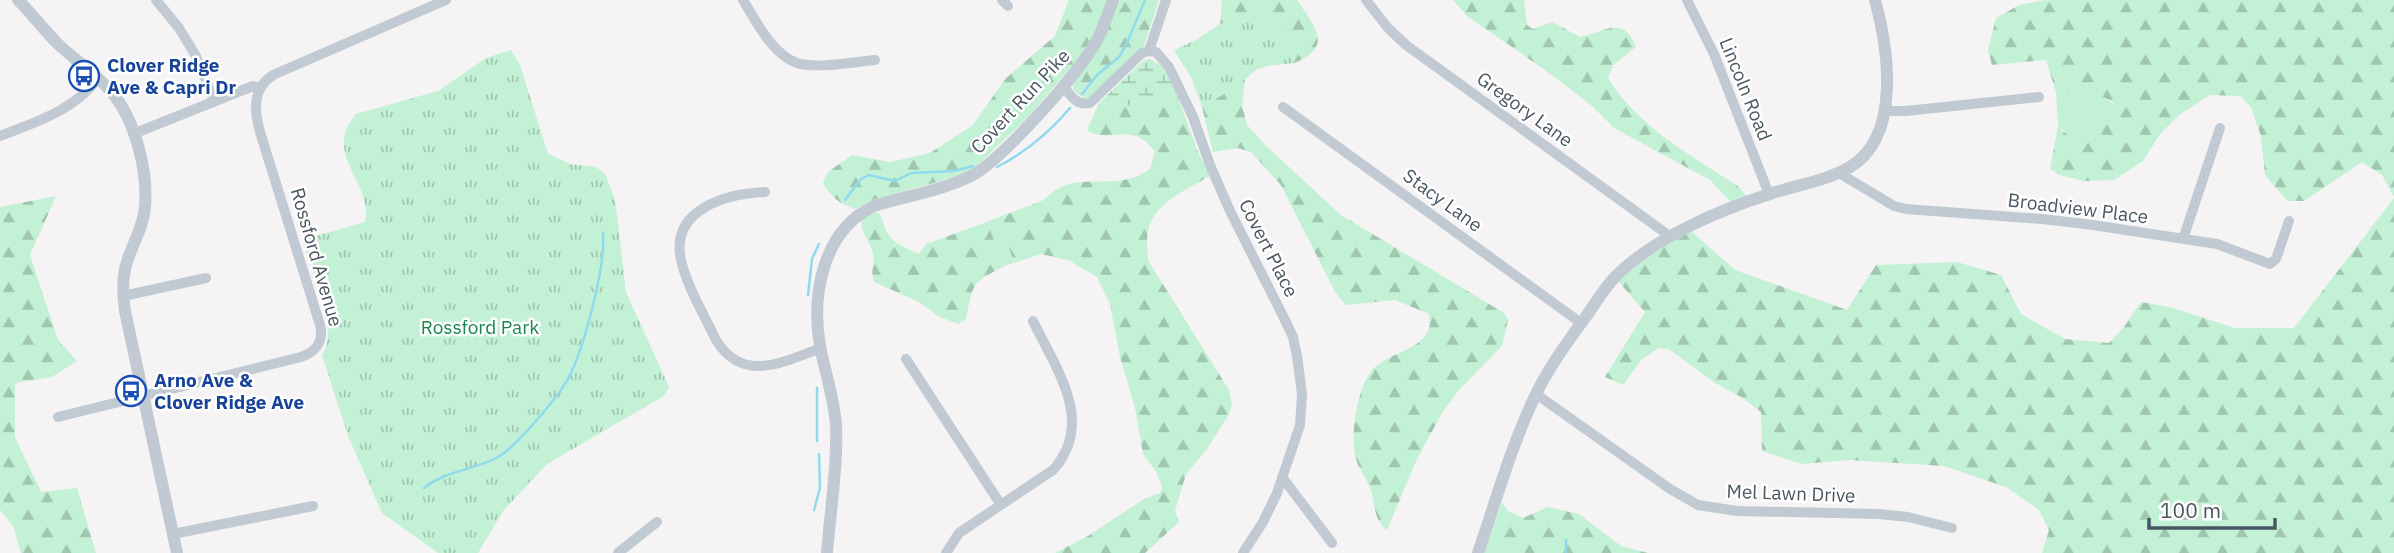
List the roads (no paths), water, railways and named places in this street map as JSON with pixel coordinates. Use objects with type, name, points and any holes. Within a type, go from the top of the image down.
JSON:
[{"type":"street","points":[[18,0],[58,44],[98,78],[114,96],[133,134],[143,171],[145,205],[141,228],[125,268],[123,296],[177,553]]},
{"type":"street","points":[[156,0],[196,56],[214,101]]},
{"type":"street","points":[[133,134],[253,86],[260,88],[273,75],[446,0]]},
{"type":"street","points":[[743,0],[778,51],[797,63],[875,60]]},
{"type":"street","name":"Covert Run Pike","points":[[827,553],[836,424],[821,348],[818,315],[823,271],[831,249],[848,223],[861,212],[953,183],[978,172],[1011,142],[1084,61],[1097,41],[1112,0]]},
{"type":"street","points":[[1063,86],[1078,102],[1090,103],[1135,60],[1149,51],[1166,0]]},
{"type":"street","name":"Gregory Lane","points":[[1366,0],[1385,25],[1406,45],[1671,237]]},
{"type":"street","name":"Lincoln Road","points":[[1687,0],[1714,54],[1769,194]]},
{"type":"street","points":[[1478,553],[1521,428],[1536,394],[1551,366],[1616,276],[1671,237],[1723,211],[1839,173],[1865,155],[1876,140],[1884,111],[1887,61],[1884,33],[1875,0]]},
{"type":"street","name":"Covert Place","points":[[1149,51],[1159,54],[1180,88],[1230,211],[1293,337],[1301,384],[1302,416],[1282,477],[1263,522],[1243,553]]},
{"type":"street","points":[[0,136],[65,108],[81,98],[98,78]]},
{"type":"street","name":"Rossford Avenue","points":[[145,396],[301,357],[313,352],[320,341],[320,325],[256,116],[255,102],[260,88]]},
{"type":"street","points":[[1884,111],[2039,97]]},
{"type":"street","name":"Stacy Lane","points":[[1283,107],[1581,323]]},
{"type":"street","points":[[2183,239],[2221,128]]},
{"type":"street","name":"Broadview Place","points":[[1839,173],[1894,206],[1906,209],[2042,219],[2183,239],[2232,248],[2258,260],[2273,263],[2289,221]]},
{"type":"street","points":[[765,192],[744,193],[719,200],[693,216],[681,236],[684,269],[722,350],[739,362],[749,366],[772,365],[821,348]]},
{"type":"street","points":[[123,296],[206,278]]},
{"type":"street","points":[[946,553],[959,533],[1053,470],[1065,456],[1073,432],[1071,401],[1032,321]]},
{"type":"street","points":[[906,359],[1001,505]]},
{"type":"street","name":"Mel Lawn Drive","points":[[1536,394],[1677,494],[1698,505],[1737,512],[1879,514],[1908,517],[1952,528]]},
{"type":"street","points":[[58,417],[145,396]]},
{"type":"street","points":[[1282,477],[1332,543]]},
{"type":"street","points":[[173,534],[313,506]]},
{"type":"street","points":[[618,553],[657,522]]},
{"type":"waterway","points":[[1082,94],[1097,75],[1119,57],[1145,0]]},
{"type":"waterway","points":[[997,167],[1036,141],[1070,108]]},
{"type":"waterway","points":[[845,200],[861,179],[869,175],[895,181],[911,173],[954,171],[973,166]]},
{"type":"waterway","points":[[424,488],[442,477],[498,457],[527,431],[566,382],[577,360],[588,324],[598,283],[603,233]]},
{"type":"waterway","points":[[808,295],[812,259],[819,244]]},
{"type":"waterway","points":[[817,388],[817,441]]},
{"type":"waterway","points":[[814,510],[820,488],[819,454]]},
{"type":"waterway","points":[[1566,540],[1566,553]]},
{"type":"place","name":"Clover Ridge Ave & Capri Dr","points":[[84,76]]},
{"type":"place","name":"Arno Ave & Clover Ridge Ave","points":[[131,391]]},
{"type":"park label","name":"Rossford Park","points":[[480,327]]}]
